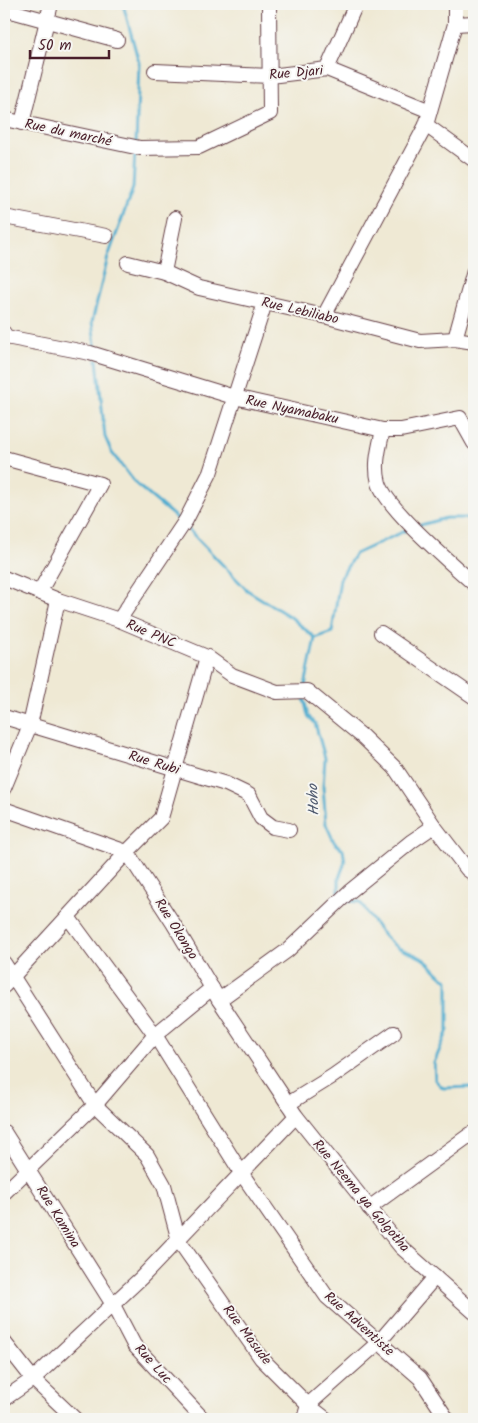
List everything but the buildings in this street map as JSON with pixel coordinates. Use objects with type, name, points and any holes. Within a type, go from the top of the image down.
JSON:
[{"type":"street","points":[[22,123],[51,4]]},
{"type":"street","points":[[269,4],[270,76]]},
{"type":"street","points":[[327,69],[356,4]]},
{"type":"street","points":[[324,316],[426,125],[455,24],[455,4]]},
{"type":"street","points":[[4,9],[116,40]]},
{"type":"street","points":[[455,24],[474,23]]},
{"type":"street","name":"Rue Djari","points":[[155,71],[270,76],[327,69],[430,111]]},
{"type":"street","name":"Rue du marché","points":[[4,119],[136,147],[199,147],[270,113],[270,76]]},
{"type":"street","points":[[426,125],[474,160]]},
{"type":"street","points":[[4,217],[106,236]]},
{"type":"street","points":[[164,272],[175,218]]},
{"type":"street","name":"Rue Lebiliabo","points":[[128,263],[164,272],[199,288],[324,316],[420,341],[455,339],[474,342]]},
{"type":"street","points":[[455,339],[474,272]]},
{"type":"street","points":[[119,620],[183,525],[210,473],[265,303]]},
{"type":"street","name":"Rue Nyamabaku","points":[[5,335],[94,354],[234,397],[384,430],[401,430],[460,418],[474,443]]},
{"type":"street","points":[[384,430],[376,461],[380,484],[387,498],[414,527],[474,584]]},
{"type":"street","points":[[4,458],[100,484],[40,591]]},
{"type":"street","name":"Rue PNC","points":[[4,578],[40,591],[58,600],[119,620],[207,657],[232,675],[276,692],[301,692],[356,731],[395,768],[434,826]]},
{"type":"street","points":[[4,788],[30,725],[58,600]]},
{"type":"street","points":[[382,633],[474,697]]},
{"type":"street","points":[[8,981],[127,852],[161,818],[207,657]]},
{"type":"street","name":"Rue Rubi","points":[[4,716],[175,770],[226,784],[249,795],[261,818],[273,827],[289,830]]},
{"type":"street","points":[[4,809],[127,852]]},
{"type":"street","points":[[4,1193],[96,1105],[154,1036],[216,994],[288,950],[349,892],[412,841],[434,826],[467,869],[474,874]]},
{"type":"street","name":"Rue Okongo","points":[[127,852],[216,994],[296,1116]]},
{"type":"street","points":[[68,918],[154,1036],[242,1174]]},
{"type":"street","points":[[4,964],[8,981],[96,1105],[147,1155],[164,1185],[179,1241]]},
{"type":"street","points":[[288,1104],[333,1076],[394,1033]]},
{"type":"street","points":[[4,1399],[33,1379],[179,1241],[296,1116]]},
{"type":"street","name":"Rue Neema ya Golgotha","points":[[296,1116],[401,1247],[474,1312]]},
{"type":"street","name":"Rue Kamina","points":[[4,1132],[112,1303]]},
{"type":"street","points":[[369,1208],[471,1134]]},
{"type":"street","name":"Rue Adventiste","points":[[242,1174],[327,1297],[420,1378],[447,1419]]},
{"type":"street","name":"Rue Masude","points":[[179,1241],[261,1358],[308,1405],[326,1419]]},
{"type":"street","points":[[304,1419],[308,1405],[379,1342],[435,1277]]},
{"type":"street","name":"Rue Luc","points":[[112,1303],[134,1345],[203,1419]]},
{"type":"street","points":[[4,1342],[33,1379],[75,1419]]},
{"type":"waterway","points":[[123,4],[139,63],[136,143]]},
{"type":"waterway","points":[[96,352],[92,322],[108,257],[133,188],[135,152]]},
{"type":"waterway","points":[[97,360],[105,437],[112,453],[136,484],[180,521]]},
{"type":"waterway","name":"Hoho","points":[[417,526],[446,518],[474,518]]},
{"type":"waterway","points":[[186,527],[247,590],[292,618],[315,638]]},
{"type":"waterway","name":"Hoho","points":[[315,638],[332,632],[340,579],[355,554],[409,529]]},
{"type":"waterway","name":"Hoho","points":[[305,686],[315,638]]},
{"type":"waterway","name":"Hoho","points":[[303,694],[308,716],[315,723],[325,758],[323,787],[326,824],[334,842],[343,850],[345,862],[339,878],[339,895]]},
{"type":"waterway","name":"Hoho","points":[[346,901],[360,902],[386,938],[401,949],[424,960],[439,975],[448,980],[448,1030],[434,1063],[435,1080],[443,1088],[474,1087]]}]
